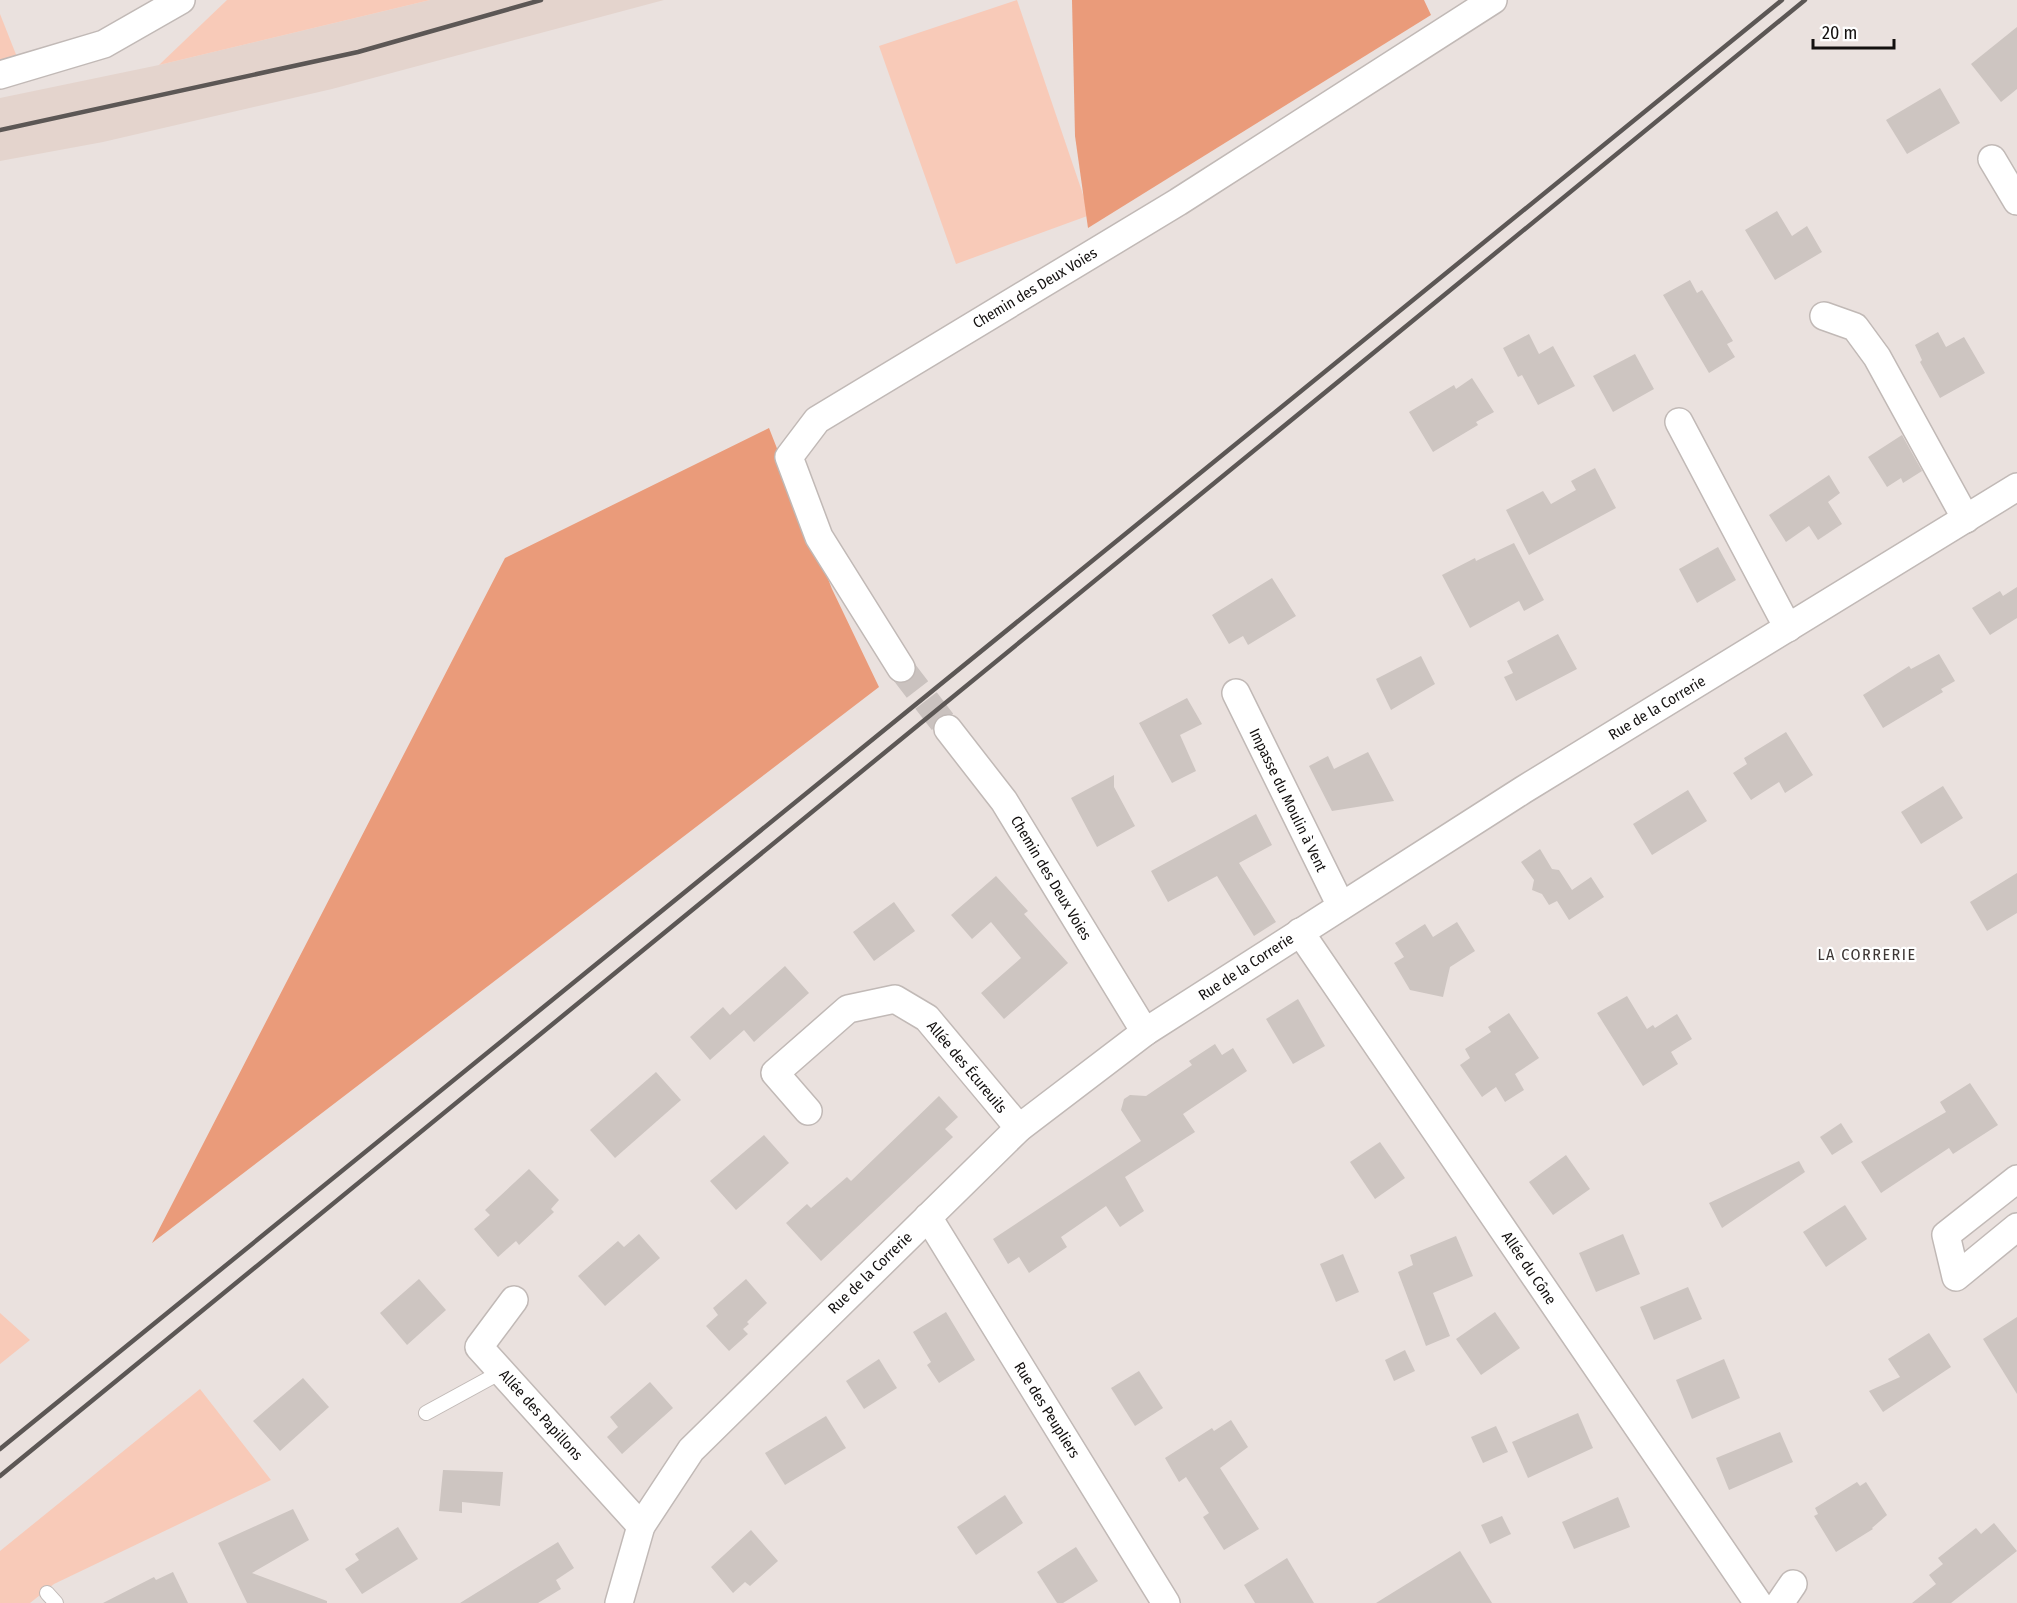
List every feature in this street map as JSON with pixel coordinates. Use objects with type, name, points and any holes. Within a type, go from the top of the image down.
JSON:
[{"type":"street","points":[[0,75],[104,44],[181,0]]},
{"type":"street","name":"Chemin des Deux Voies","points":[[901,668],[819,537],[789,457],[818,420],[1178,202],[1493,0]]},
{"type":"street","points":[[1992,159],[2017,201]]},
{"type":"street","points":[[1824,316],[1856,327],[1877,357],[1966,519]]},
{"type":"street","points":[[1679,422],[1788,628]]},
{"type":"street","name":"Rue de la Correrie","points":[[619,1603],[641,1526],[691,1450],[1019,1128],[1145,1032],[1300,932],[1523,790],[2017,488]]},
{"type":"street","name":"Impasse du Moulin à Vent","points":[[1236,693],[1341,906]]},
{"type":"street","name":"Chemin des Deux Voies","points":[[948,729],[1004,801],[1145,1032]]},
{"type":"street","name":"Allée du Cône","points":[[1300,932],[1758,1603]]},
{"type":"street","name":"Allée des Écureuils","points":[[808,1111],[775,1073],[848,1009],[895,999],[927,1018],[1019,1128]]},
{"type":"street","points":[[2017,1179],[1946,1235],[1956,1276],[2017,1227]]},
{"type":"street","name":"Rue des Peupliers","points":[[928,1217],[1166,1603]]},
{"type":"street","name":"Allée des Papillons","points":[[514,1300],[479,1347],[641,1526]]},
{"type":"lane","points":[[426,1413],[501,1372]]},
{"type":"shaded area","points":[[227,0],[430,0],[159,65]]},
{"type":"shaded area","points":[[430,0],[664,0],[332,89],[103,142],[0,161],[0,98],[159,65]]},
{"type":"shaded area","points":[[1017,0],[1090,215],[956,264],[879,46]]},
{"type":"shaded area","points":[[1072,0],[1424,0],[1431,15],[1088,228],[1075,136]]},
{"type":"shaded area","points":[[0,14],[17,57],[0,62]]},
{"type":"shaded area","points":[[769,428],[832,589],[879,687],[152,1243],[505,558]]},
{"type":"shaded area","points":[[0,1313],[30,1340],[0,1364]]},
{"type":"shaded area","points":[[200,1389],[271,1480],[54,1584],[30,1603],[0,1603],[0,1551]]},
{"type":"building","points":[[2017,27],[2017,89],[2001,102],[1971,64]]},
{"type":"building","points":[[1940,88],[1960,123],[1907,154],[1886,120]]},
{"type":"building","points":[[1777,211],[1792,236],[1807,226],[1822,252],[1775,280],[1745,230]]},
{"type":"building","points":[[1690,280],[1697,293],[1702,290],[1733,341],[1727,344],[1735,357],[1709,373],[1663,295]]},
{"type":"building","points":[[1938,332],[1946,347],[1964,337],[1985,373],[1940,398],[1920,362],[1922,360],[1915,345]]},
{"type":"building","points":[[1529,334],[1539,354],[1553,346],[1575,386],[1538,405],[1522,375],[1518,377],[1503,348]]},
{"type":"building","points":[[1635,354],[1654,389],[1613,412],[1593,376]]},
{"type":"building","points":[[1472,378],[1494,412],[1476,422],[1478,425],[1433,452],[1409,412],[1454,385],[1456,389]]},
{"type":"building","points":[[1902,435],[1922,471],[1903,483],[1901,478],[1887,487],[1868,457]]},
{"type":"building","points":[[1595,468],[1616,508],[1529,555],[1506,510],[1543,491],[1551,504],[1576,490],[1571,481]]},
{"type":"building","points":[[1829,475],[1840,493],[1828,502],[1842,524],[1818,540],[1809,526],[1786,542],[1769,515]]},
{"type":"building","points":[[1514,543],[1544,600],[1524,611],[1519,601],[1470,628],[1442,575],[1475,558],[1476,561]]},
{"type":"building","points":[[1718,547],[1736,580],[1697,603],[1679,569]]},
{"type":"building","points":[[1272,578],[1296,616],[1248,645],[1243,636],[1229,644],[1212,615]]},
{"type":"building","points":[[2017,587],[2017,618],[1990,635],[1972,608],[2000,591],[2003,596]]},
{"type":"building","points":[[1558,634],[1577,669],[1516,701],[1504,677],[1513,673],[1507,661]]},
{"type":"building","points":[[1939,654],[1955,681],[1941,689],[1943,692],[1883,728],[1863,695],[1909,666],[1911,669]]},
{"type":"building","points":[[1421,656],[1435,684],[1391,710],[1376,679]]},
{"type":"building","points":[[1187,698],[1202,724],[1180,735],[1196,771],[1172,783],[1139,723]]},
{"type":"building","points":[[1786,732],[1813,775],[1785,793],[1779,782],[1751,800],[1733,773],[1747,764],[1744,758]]},
{"type":"building","points":[[1368,752],[1394,801],[1332,811],[1309,766],[1328,756],[1334,769]]},
{"type":"building","points":[[1114,775],[1114,787],[1135,826],[1097,847],[1071,798]]},
{"type":"building","points":[[1943,786],[1963,818],[1921,844],[1901,812]]},
{"type":"building","points":[[1688,790],[1707,821],[1652,855],[1633,824]]},
{"type":"building","points":[[1256,814],[1272,845],[1239,863],[1276,922],[1254,936],[1217,876],[1168,902],[1151,871]]},
{"type":"building","points":[[1540,849],[1552,869],[1559,870],[1572,890],[1591,877],[1604,897],[1569,920],[1557,901],[1549,905],[1542,894],[1532,890],[1534,880],[1521,862]]},
{"type":"building","points":[[2017,873],[2017,913],[1987,931],[1970,902]]},
{"type":"building","points":[[996,876],[1028,911],[1024,914],[1068,963],[1004,1019],[981,993],[1021,958],[991,922],[972,939],[951,915]]},
{"type":"building","points":[[894,902],[915,931],[874,961],[853,932]]},
{"type":"building","points":[[1457,922],[1475,951],[1450,967],[1443,997],[1410,990],[1394,963],[1404,957],[1395,943],[1425,924],[1433,937]]},
{"type":"building","points":[[785,966],[809,993],[754,1042],[744,1030],[710,1060],[690,1037],[723,1007],[730,1015]]},
{"type":"building","points":[[1627,996],[1647,1029],[1653,1025],[1655,1028],[1677,1014],[1692,1039],[1671,1052],[1678,1064],[1643,1086],[1597,1013]]},
{"type":"building","points":[[1298,999],[1325,1046],[1293,1064],[1266,1019]]},
{"type":"building","points":[[1509,1013],[1539,1058],[1515,1074],[1524,1090],[1505,1102],[1496,1087],[1482,1097],[1460,1065],[1470,1058],[1465,1049],[1491,1032],[1488,1027]]},
{"type":"building","points":[[1215,1044],[1222,1055],[1233,1048],[1247,1071],[1183,1114],[1195,1132],[1125,1177],[1144,1211],[1120,1227],[1106,1206],[1061,1237],[1067,1247],[1029,1273],[1019,1257],[1008,1264],[993,1239],[1141,1141],[1121,1110],[1124,1099],[1130,1095],[1146,1096],[1192,1065],[1189,1061]]},
{"type":"building","points":[[656,1072],[681,1100],[615,1158],[590,1130]]},
{"type":"building","points":[[1970,1083],[1998,1125],[1953,1154],[1949,1148],[1881,1193],[1861,1162],[1946,1112],[1940,1102]]},
{"type":"building","points":[[939,1096],[958,1117],[945,1129],[953,1137],[821,1261],[786,1223],[807,1204],[811,1208],[847,1177],[851,1181]]},
{"type":"building","points":[[1841,1123],[1853,1142],[1832,1155],[1820,1137]]},
{"type":"building","points":[[764,1135],[789,1163],[736,1210],[710,1181]]},
{"type":"building","points":[[1380,1142],[1405,1178],[1375,1199],[1350,1162]]},
{"type":"building","points":[[1566,1155],[1590,1189],[1553,1215],[1529,1182]]},
{"type":"building","points":[[1799,1161],[1805,1172],[1722,1228],[1709,1203]]},
{"type":"building","points":[[529,1169],[559,1200],[551,1209],[554,1212],[519,1245],[516,1241],[498,1257],[474,1229],[490,1215],[485,1210]]},
{"type":"building","points":[[1845,1205],[1867,1239],[1826,1267],[1803,1232]]},
{"type":"building","points":[[639,1234],[660,1258],[605,1306],[578,1276],[618,1241],[624,1247]]},
{"type":"building","points":[[1623,1234],[1640,1274],[1596,1292],[1579,1253]]},
{"type":"building","points":[[1456,1236],[1473,1276],[1433,1293],[1450,1336],[1426,1346],[1398,1272],[1413,1265],[1410,1255]]},
{"type":"building","points":[[1343,1254],[1359,1292],[1336,1302],[1320,1264]]},
{"type":"building","points":[[419,1279],[446,1310],[407,1345],[380,1313]]},
{"type":"building","points":[[746,1279],[767,1303],[747,1322],[749,1324],[743,1329],[748,1334],[729,1351],[706,1326],[718,1315],[713,1308]]},
{"type":"building","points":[[1688,1287],[1702,1319],[1654,1340],[1640,1307]]},
{"type":"building","points":[[946,1312],[975,1360],[939,1383],[927,1365],[931,1362],[913,1332]]},
{"type":"building","points":[[1495,1312],[1520,1348],[1481,1375],[1456,1339]]},
{"type":"building","points":[[2017,1317],[2017,1394],[1983,1339]]},
{"type":"building","points":[[1929,1333],[1951,1367],[1883,1412],[1869,1391],[1900,1377],[1888,1359]]},
{"type":"building","points":[[1405,1350],[1415,1371],[1394,1381],[1385,1360]]},
{"type":"building","points":[[879,1359],[897,1388],[864,1409],[846,1381]]},
{"type":"building","points":[[1724,1359],[1740,1398],[1692,1419],[1676,1380]]},
{"type":"building","points":[[1139,1371],[1163,1408],[1135,1426],[1111,1388]]},
{"type":"building","points":[[303,1378],[329,1407],[280,1451],[253,1421]]},
{"type":"building","points":[[650,1382],[673,1408],[622,1454],[607,1437],[618,1427],[610,1417]]},
{"type":"building","points":[[1578,1413],[1593,1448],[1528,1478],[1512,1442]]},
{"type":"building","points":[[826,1416],[846,1448],[785,1485],[765,1453]]},
{"type":"building","points":[[1231,1420],[1248,1447],[1220,1468],[1259,1529],[1224,1550],[1203,1517],[1209,1513],[1186,1477],[1179,1482],[1165,1458],[1212,1428],[1214,1431]]},
{"type":"building","points":[[1496,1426],[1508,1452],[1483,1463],[1471,1437]]},
{"type":"building","points":[[1780,1432],[1793,1462],[1729,1490],[1716,1458]]},
{"type":"building","points":[[443,1470],[503,1472],[500,1506],[462,1502],[462,1513],[439,1511]]},
{"type":"building","points":[[1857,1482],[1860,1486],[1866,1482],[1887,1515],[1873,1529],[1836,1552],[1814,1516],[1818,1514],[1815,1508]]},
{"type":"building","points":[[1005,1495],[1023,1523],[976,1555],[957,1527]]},
{"type":"building","points":[[1618,1497],[1630,1527],[1574,1549],[1562,1522]]},
{"type":"building","points":[[293,1509],[309,1540],[252,1573],[327,1601],[327,1603],[247,1603],[218,1543]]},
{"type":"building","points":[[1502,1516],[1511,1534],[1490,1544],[1481,1525]]},
{"type":"building","points":[[1994,1523],[2017,1551],[1951,1603],[1912,1603],[1936,1584],[1929,1575],[1943,1564],[1938,1558],[1976,1528],[1981,1534]]},
{"type":"building","points":[[398,1527],[418,1559],[362,1594],[345,1569],[359,1560],[355,1554]]},
{"type":"building","points":[[751,1530],[778,1561],[750,1586],[745,1582],[733,1593],[711,1567]]},
{"type":"building","points":[[558,1542],[574,1568],[556,1580],[561,1589],[538,1603],[460,1603]]},
{"type":"building","points":[[1076,1547],[1098,1581],[1063,1603],[1057,1603],[1037,1572]]},
{"type":"building","points":[[1460,1551],[1492,1603],[1376,1603]]},
{"type":"building","points":[[1287,1558],[1314,1603],[1255,1603],[1244,1585]]},
{"type":"building","points":[[173,1572],[188,1603],[103,1603],[154,1577],[156,1580]]},
{"type":"tunnel","points":[[901,668],[948,729]]},
{"type":"railway","points":[[0,130],[358,52],[541,0]]},
{"type":"railway","points":[[0,1449],[1782,0]]},
{"type":"railway","points":[[0,1476],[1805,0]]},
{"type":"district","name":"LA CORRERIE","points":[[1867,954]]}]
